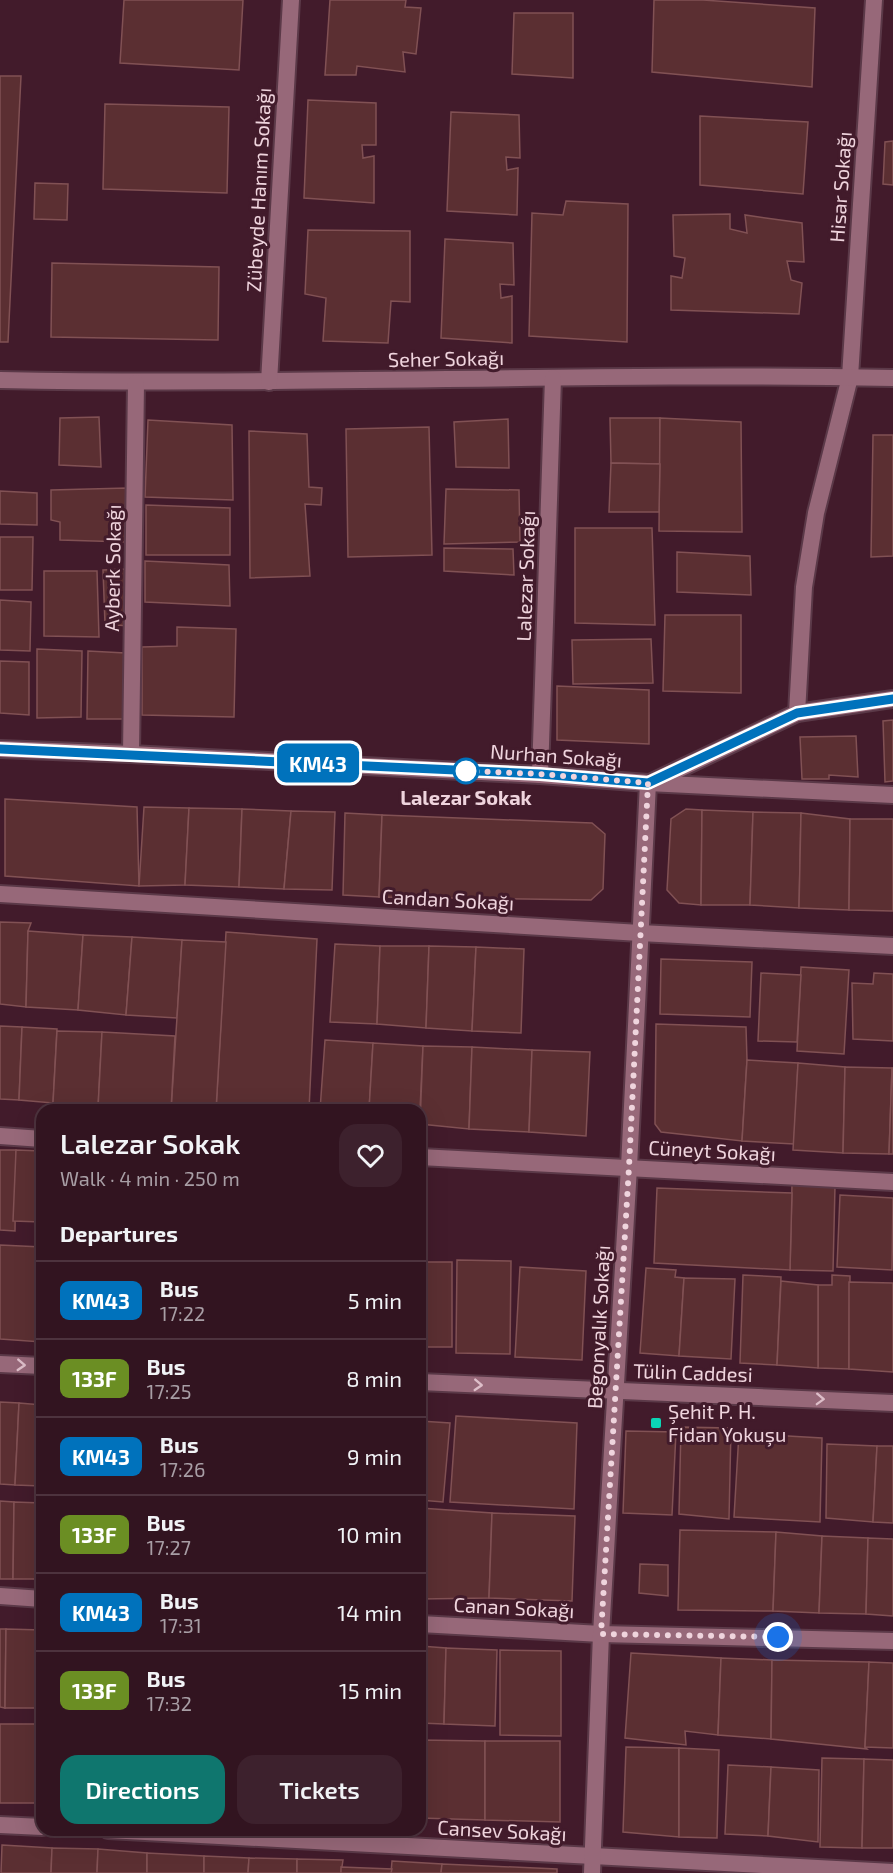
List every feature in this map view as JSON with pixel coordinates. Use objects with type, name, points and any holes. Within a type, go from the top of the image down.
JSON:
[{"type":"street","name":"Zübeyde Hanım Sokağı","points":[[269,382],[291,0]]},
{"type":"street","name":"Hisar Sokağı","points":[[797,713],[806,577],[816,513],[850,377],[874,0]]},
{"type":"street","name":"Seher Sokağı","points":[[0,380],[136,383],[553,378],[893,378]]},
{"type":"street","name":"Lalezar Sokağı","points":[[540,774],[553,378]]},
{"type":"street","name":"Ayberk Sokağı","points":[[131,754],[136,383]]},
{"type":"street","points":[[648,783],[797,713],[893,699]]},
{"type":"street","name":"Nurhan Sokağı","points":[[0,750],[131,754],[540,774],[648,783],[893,795]]},
{"type":"street","name":"Begonyalık Sokağı","points":[[593,1865],[601,1634],[629,1167],[648,783]]},
{"type":"street","name":"Candan Sokağı","points":[[0,894],[893,946]]},
{"type":"street","points":[[0,1136],[36,1138]]},
{"type":"street","name":"Cüneyt Sokağı","points":[[426,1157],[893,1182]]},
{"type":"street","points":[[0,1364],[36,1366]]},
{"type":"street","name":"Tülin Caddesi","points":[[426,1382],[893,1402]]},
{"type":"street","points":[[0,1596],[36,1599]]},
{"type":"street","name":"Canan Sokağı","points":[[426,1624],[601,1634],[893,1641]]},
{"type":"street","points":[[0,1825],[36,1827]]},
{"type":"street","name":"Cansev Sokağı","points":[[191,1836],[593,1865],[893,1872]]},
{"type":"building","points":[[124,0],[243,0],[239,70],[120,63]]},
{"type":"building","points":[[330,0],[406,0],[405,7],[421,8],[416,54],[403,52],[405,72],[357,66],[356,75],[325,75]]},
{"type":"building","points":[[654,0],[703,0],[815,8],[812,87],[652,72]]},
{"type":"building","points":[[514,13],[573,13],[573,78],[512,74]]},
{"type":"building","points":[[0,76],[21,76],[8,342],[0,342]]},
{"type":"building","points":[[308,100],[376,103],[376,145],[362,145],[363,158],[374,156],[374,203],[304,198]]},
{"type":"building","points":[[105,104],[229,107],[227,193],[103,189]]},
{"type":"building","points":[[451,112],[519,115],[520,158],[506,157],[507,170],[518,168],[517,215],[447,211]]},
{"type":"building","points":[[700,116],[808,122],[803,194],[700,185]]},
{"type":"building","points":[[893,141],[893,185],[883,184],[885,142]]},
{"type":"building","points":[[35,183],[68,184],[67,220],[34,219]]},
{"type":"building","points":[[566,201],[628,204],[627,342],[529,336],[532,213],[563,215]]},
{"type":"building","points":[[730,214],[730,229],[747,233],[745,215],[802,223],[804,262],[787,261],[791,280],[802,283],[799,314],[671,310],[671,276],[682,278],[685,258],[674,256],[673,215]]},
{"type":"building","points":[[308,230],[410,231],[410,302],[391,301],[388,343],[323,341],[326,298],[305,294]]},
{"type":"building","points":[[445,239],[513,243],[514,285],[500,284],[501,298],[512,296],[512,343],[441,338]]},
{"type":"building","points":[[52,263],[219,267],[218,340],[51,337]]},
{"type":"building","points":[[99,417],[101,467],[59,465],[60,418]]},
{"type":"building","points":[[610,418],[660,418],[660,464],[611,463]]},
{"type":"building","points":[[660,418],[741,422],[742,532],[659,531]]},
{"type":"building","points":[[508,419],[509,468],[456,467],[454,422]]},
{"type":"building","points":[[148,420],[232,425],[233,500],[145,497]]},
{"type":"building","points":[[429,427],[432,555],[348,557],[346,429]]},
{"type":"building","points":[[249,431],[307,434],[309,487],[322,488],[321,505],[305,504],[310,576],[250,578]]},
{"type":"building","points":[[873,435],[893,435],[893,556],[871,557]]},
{"type":"building","points":[[611,463],[660,464],[659,512],[609,512]]},
{"type":"building","points":[[127,488],[127,542],[60,540],[60,522],[51,520],[51,490]]},
{"type":"building","points":[[446,489],[519,490],[520,542],[444,544]]},
{"type":"building","points":[[0,491],[37,493],[37,525],[0,524]]},
{"type":"building","points":[[146,505],[230,508],[230,555],[146,555]]},
{"type":"building","points":[[575,528],[652,528],[655,625],[575,623]]},
{"type":"building","points":[[0,537],[33,537],[32,590],[0,590]]},
{"type":"building","points":[[444,548],[513,549],[514,575],[444,571]]},
{"type":"building","points":[[677,552],[750,556],[751,595],[677,592]]},
{"type":"building","points":[[145,561],[229,565],[230,606],[145,602]]},
{"type":"building","points":[[127,569],[128,626],[105,624],[103,570]]},
{"type":"building","points":[[44,571],[97,571],[99,637],[44,636]]},
{"type":"building","points":[[0,600],[31,602],[30,651],[0,650]]},
{"type":"building","points":[[665,615],[741,615],[741,693],[663,691]]},
{"type":"building","points":[[177,627],[236,629],[234,717],[142,715],[142,647],[177,646]]},
{"type":"building","points":[[651,639],[653,683],[573,684],[572,640]]},
{"type":"building","points":[[37,649],[82,651],[81,717],[37,718]]},
{"type":"building","points":[[88,651],[125,653],[124,719],[87,719]]},
{"type":"building","points":[[0,661],[29,662],[29,715],[0,713]]},
{"type":"building","points":[[557,686],[649,690],[649,744],[557,740]]},
{"type":"building","points":[[893,720],[893,781],[885,782],[883,721]]},
{"type":"building","points":[[856,736],[858,777],[829,775],[829,779],[802,779],[800,737]]},
{"type":"building","points":[[5,799],[137,807],[139,886],[5,876]]},
{"type":"building","points":[[144,807],[189,808],[185,885],[139,886]]},
{"type":"building","points":[[189,808],[242,809],[239,887],[185,885]]},
{"type":"building","points":[[242,809],[291,811],[284,889],[239,887]]},
{"type":"building","points":[[686,809],[702,810],[701,905],[679,903],[667,890],[671,819]]},
{"type":"building","points":[[702,810],[753,812],[750,905],[701,905]]},
{"type":"building","points":[[291,811],[335,812],[332,890],[284,889]]},
{"type":"building","points":[[753,812],[801,813],[799,908],[750,905]]},
{"type":"building","points":[[345,813],[382,815],[379,897],[343,895]]},
{"type":"building","points":[[801,813],[850,819],[849,910],[799,908]]},
{"type":"building","points":[[382,815],[592,823],[605,834],[603,889],[591,900],[379,897]]},
{"type":"building","points":[[850,819],[893,819],[893,911],[849,910]]},
{"type":"building","points":[[0,922],[31,923],[28,931],[26,1007],[0,1004]]},
{"type":"building","points":[[28,931],[83,935],[78,1010],[26,1007]]},
{"type":"building","points":[[226,932],[317,939],[309,1104],[216,1104]]},
{"type":"building","points":[[83,935],[132,937],[126,1015],[78,1010]]},
{"type":"building","points":[[132,937],[182,940],[177,1018],[126,1015]]},
{"type":"building","points":[[182,940],[226,942],[216,1104],[171,1104]]},
{"type":"building","points":[[335,944],[380,946],[377,1024],[330,1022]]},
{"type":"building","points":[[380,946],[429,946],[426,1028],[377,1024]]},
{"type":"building","points":[[429,946],[476,947],[472,1031],[426,1028]]},
{"type":"building","points":[[476,947],[524,949],[521,1033],[472,1031]]},
{"type":"building","points":[[661,959],[752,962],[750,1017],[660,1014]]},
{"type":"building","points":[[801,967],[849,970],[844,1054],[797,1051]]},
{"type":"building","points":[[761,973],[801,975],[797,1042],[758,1041]]},
{"type":"building","points":[[874,973],[893,974],[893,1041],[853,1039],[852,983],[873,984]]},
{"type":"building","points":[[656,1024],[746,1027],[747,1060],[742,1141],[661,1132],[655,1124]]},
{"type":"building","points":[[0,1026],[22,1027],[19,1100],[0,1099]]},
{"type":"building","points":[[22,1027],[57,1029],[53,1103],[19,1100]]},
{"type":"building","points":[[57,1031],[102,1032],[98,1104],[53,1103]]},
{"type":"building","points":[[102,1032],[175,1036],[171,1104],[98,1104]]},
{"type":"building","points":[[325,1040],[373,1043],[369,1104],[320,1104]]},
{"type":"building","points":[[373,1043],[423,1046],[420,1104],[369,1104]]},
{"type":"building","points":[[423,1046],[472,1047],[469,1129],[426,1125],[426,1104],[421,1104]]},
{"type":"building","points":[[472,1047],[532,1050],[529,1132],[469,1129]]},
{"type":"building","points":[[532,1050],[590,1052],[586,1136],[529,1132]]},
{"type":"building","points":[[747,1060],[798,1063],[794,1144],[742,1141]]},
{"type":"building","points":[[798,1063],[845,1067],[843,1153],[793,1150]]},
{"type":"building","points":[[845,1067],[892,1068],[889,1154],[843,1153]]},
{"type":"building","points":[[892,1068],[893,1154],[889,1154]]},
{"type":"building","points":[[0,1150],[16,1150],[15,1231],[0,1230]]},
{"type":"building","points":[[16,1150],[36,1151],[36,1222],[13,1221]]},
{"type":"building","points":[[792,1185],[835,1186],[833,1271],[790,1270]]},
{"type":"building","points":[[657,1188],[792,1193],[790,1270],[654,1263]]},
{"type":"building","points":[[840,1195],[893,1198],[892,1270],[837,1267]]},
{"type":"building","points":[[0,1245],[36,1247],[36,1342],[0,1339]]},
{"type":"building","points":[[457,1260],[511,1261],[510,1354],[456,1353]]},
{"type":"building","points":[[426,1262],[452,1262],[452,1347],[426,1347]]},
{"type":"building","points":[[520,1267],[586,1271],[582,1360],[515,1357]]},
{"type":"building","points":[[646,1268],[676,1270],[675,1277],[684,1278],[679,1356],[640,1353]]},
{"type":"building","points":[[743,1275],[781,1277],[777,1365],[740,1363]]},
{"type":"building","points":[[832,1275],[850,1276],[849,1369],[818,1368],[818,1285],[832,1285]]},
{"type":"building","points":[[684,1278],[735,1279],[731,1359],[679,1356]]},
{"type":"building","points":[[781,1281],[818,1285],[818,1368],[777,1365]]},
{"type":"building","points":[[849,1282],[893,1283],[893,1372],[849,1369]]},
{"type":"building","points":[[0,1402],[19,1403],[15,1485],[0,1484]]},
{"type":"building","points":[[19,1403],[36,1404],[36,1486],[15,1485]]},
{"type":"building","points":[[456,1416],[577,1423],[574,1509],[450,1502]]},
{"type":"building","points":[[426,1421],[450,1423],[443,1502],[426,1501]]},
{"type":"building","points":[[681,1427],[731,1428],[729,1519],[679,1514]]},
{"type":"building","points":[[626,1431],[676,1432],[672,1515],[623,1513]]},
{"type":"building","points":[[739,1433],[822,1438],[820,1522],[734,1517]]},
{"type":"building","points":[[827,1444],[877,1446],[873,1522],[826,1518]]},
{"type":"building","points":[[877,1446],[893,1446],[893,1523],[873,1522]]},
{"type":"building","points":[[0,1501],[14,1502],[13,1579],[0,1579]]},
{"type":"building","points":[[14,1502],[36,1503],[36,1579],[13,1579]]},
{"type":"building","points":[[426,1508],[492,1513],[489,1598],[426,1599]]},
{"type":"building","points":[[492,1513],[575,1516],[572,1601],[489,1598]]},
{"type":"building","points":[[680,1530],[776,1532],[773,1611],[678,1610]]},
{"type":"building","points":[[776,1532],[822,1536],[819,1613],[773,1611]]},
{"type":"building","points":[[822,1536],[868,1538],[866,1614],[819,1613]]},
{"type":"building","points":[[868,1538],[893,1539],[893,1616],[866,1614]]},
{"type":"building","points":[[640,1564],[668,1565],[668,1596],[639,1593]]},
{"type":"building","points":[[0,1629],[6,1629],[5,1708],[0,1707]]},
{"type":"building","points":[[6,1629],[36,1630],[36,1708],[5,1708]]},
{"type":"building","points":[[426,1646],[446,1648],[444,1724],[426,1723]]},
{"type":"building","points":[[446,1648],[497,1650],[495,1726],[444,1724]]},
{"type":"building","points":[[500,1650],[561,1651],[561,1736],[500,1735]]},
{"type":"building","points":[[631,1653],[721,1658],[718,1735],[685,1731],[686,1745],[625,1738]]},
{"type":"building","points":[[721,1658],[772,1660],[771,1739],[718,1735]]},
{"type":"building","points":[[772,1660],[869,1662],[865,1747],[867,1749],[771,1739]]},
{"type":"building","points":[[869,1662],[893,1663],[893,1748],[865,1747]]},
{"type":"building","points":[[0,1724],[36,1724],[36,1803],[0,1803]]},
{"type":"building","points":[[426,1740],[485,1741],[485,1820],[426,1818]]},
{"type":"building","points":[[485,1741],[560,1741],[560,1822],[485,1820]]},
{"type":"building","points":[[626,1747],[679,1748],[679,1837],[623,1832]]},
{"type":"building","points":[[679,1748],[719,1750],[717,1838],[679,1837]]},
{"type":"building","points":[[822,1758],[864,1759],[862,1848],[820,1847]]},
{"type":"building","points":[[864,1759],[893,1760],[893,1848],[862,1848]]},
{"type":"building","points":[[728,1765],[771,1767],[768,1836],[725,1834]]},
{"type":"building","points":[[771,1767],[819,1770],[818,1842],[768,1836]]},
{"type":"building","points":[[2,1845],[52,1848],[51,1873],[1,1873]]},
{"type":"building","points":[[52,1848],[98,1849],[97,1873],[51,1873]]},
{"type":"building","points":[[98,1849],[147,1853],[147,1873],[97,1873]]},
{"type":"building","points":[[147,1853],[204,1856],[204,1873],[147,1873]]},
{"type":"building","points":[[204,1856],[249,1858],[248,1873],[204,1873]]},
{"type":"building","points":[[249,1858],[297,1859],[297,1873],[248,1873]]},
{"type":"building","points":[[297,1859],[343,1860],[341,1873],[297,1873]]},
{"type":"building","points":[[392,1861],[442,1864],[441,1873],[391,1873]]},
{"type":"building","points":[[442,1864],[557,1869],[557,1873],[441,1873]]},
{"type":"building","points":[[341,1867],[392,1869],[391,1873],[341,1873]]},
{"type":"bus line","name":"KM43","points":[[0,749],[540,774],[648,783],[797,713],[893,699]]},
{"type":"place","name":"Lalezar Sokak","points":[[466,771]]},
{"type":"place","name":"Şehit P. H. Fidan Yokuşu","points":[[656,1423]]},
{"type":"route","points":[[466,771],[540,774],[648,783],[629,1167],[601,1634],[778,1637]]}]
